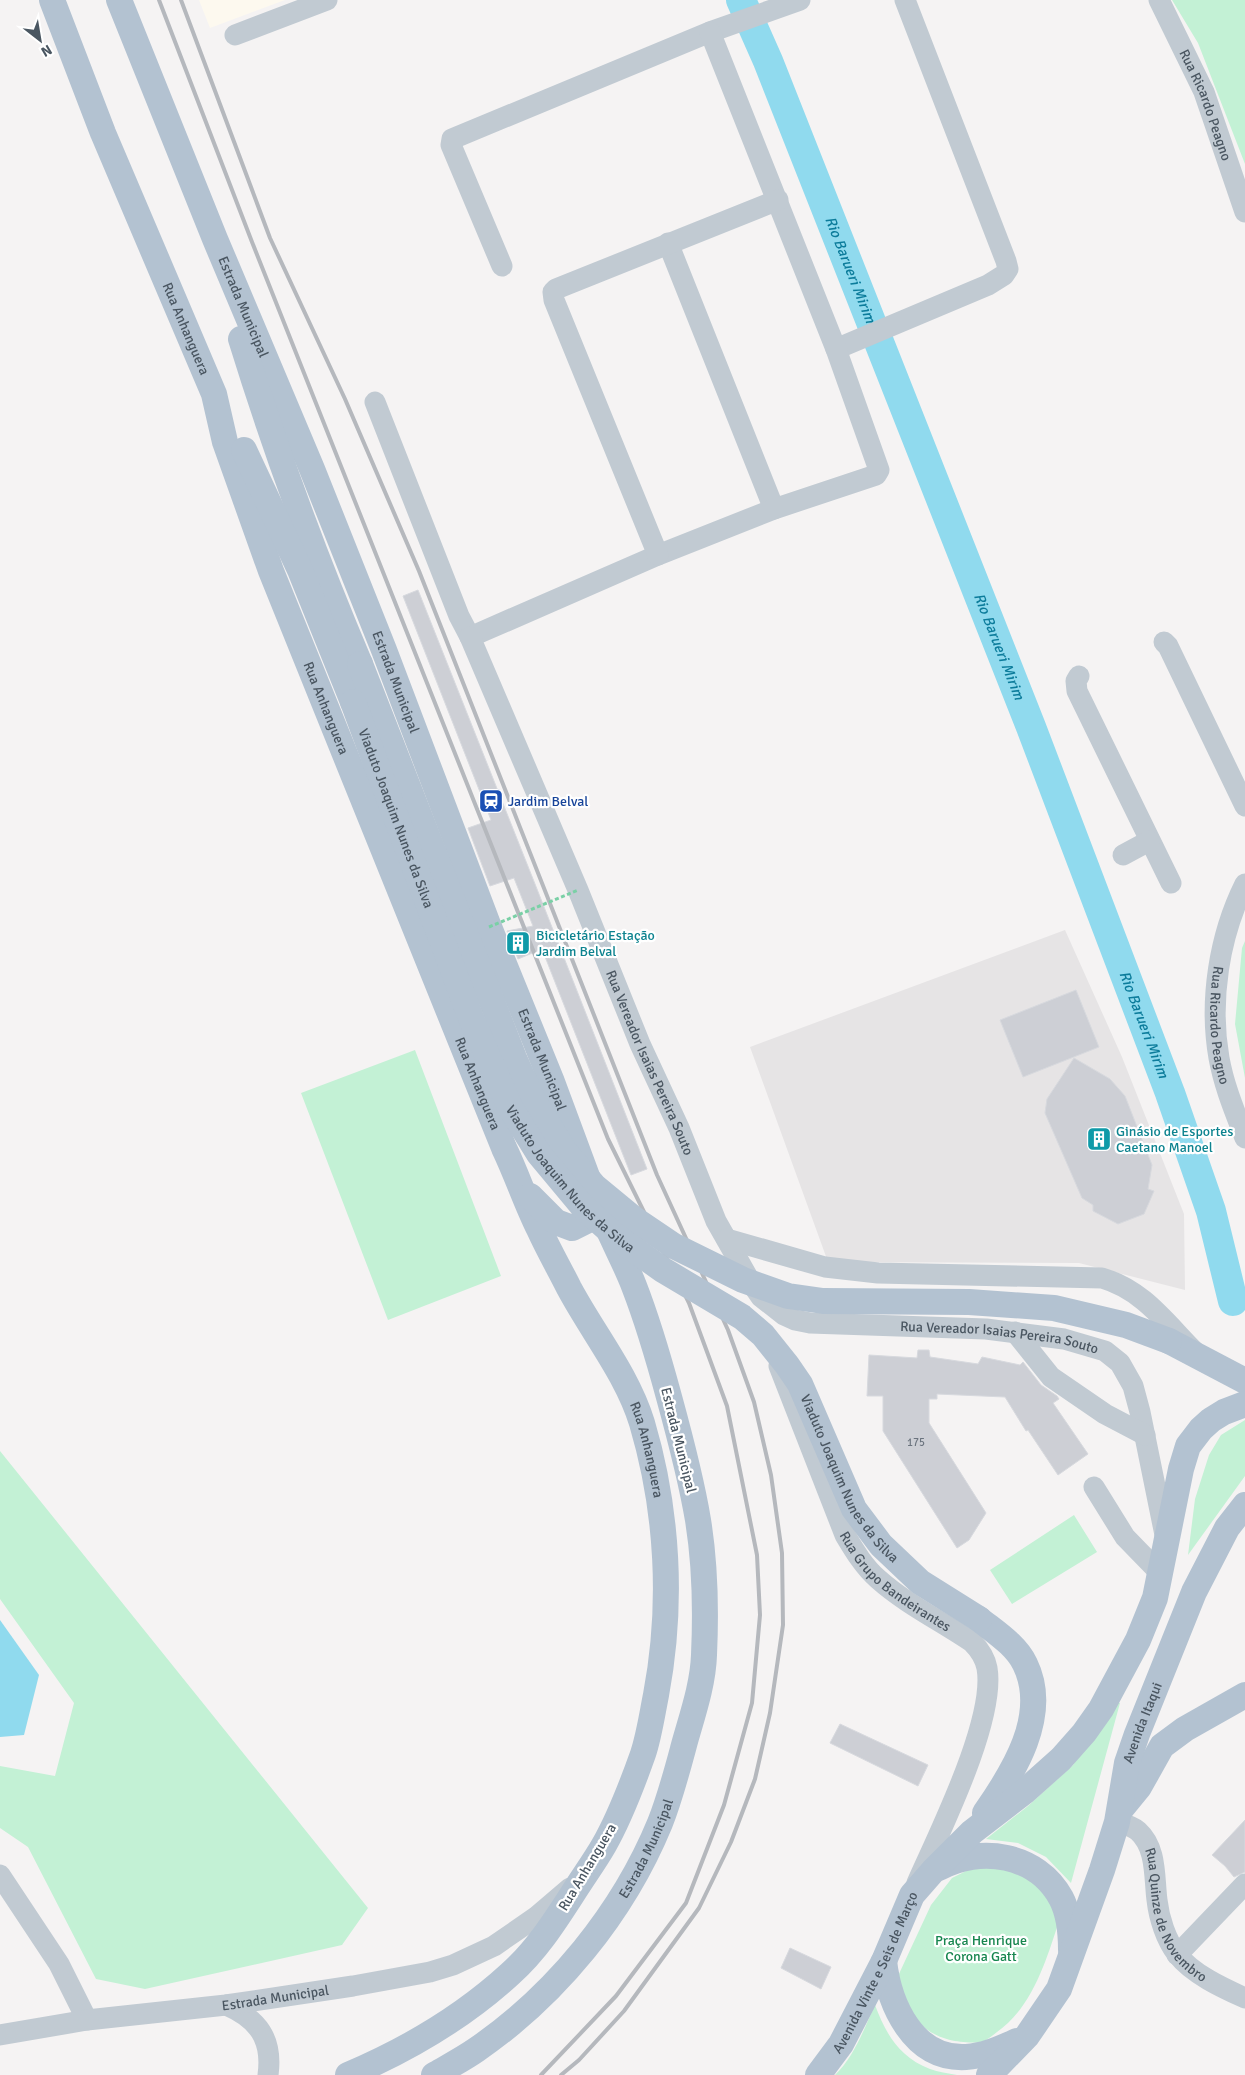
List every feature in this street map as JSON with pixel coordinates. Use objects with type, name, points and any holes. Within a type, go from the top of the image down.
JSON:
[{"type":"main road","name":"Rua Anhanguera","points":[[52,0],[103,132],[214,394],[225,442],[271,571],[504,1148],[538,1227],[569,1288],[618,1370],[636,1407],[642,1422],[657,1488],[667,1571],[666,1620],[660,1672],[644,1751],[627,1797],[604,1844],[537,1946],[512,1972],[482,1999],[421,2039],[380,2062],[348,2075]]},
{"type":"main road","name":"Estrada Municipal","points":[[119,0],[223,257],[312,469],[596,1198],[634,1286],[655,1346],[688,1474],[698,1521],[704,1581],[704,1658],[686,1738],[660,1823],[637,1871],[615,1907],[581,1953],[550,1988],[476,2050],[434,2075]]},
{"type":"main road","name":"Viaduto Joaquim Nunes da Silva","points":[[223,257],[226,290],[257,389],[322,572],[360,664],[514,1058],[533,1100],[565,1152],[594,1186],[634,1219],[674,1246],[744,1280],[788,1296],[823,1301],[969,1302],[1054,1308],[1126,1324],[1169,1341],[1245,1381]]},
{"type":"main road","name":"Viaduto Joaquim Nunes da Silva","points":[[214,394],[246,456],[300,570],[354,702],[471,1018],[510,1107],[539,1154],[579,1203],[619,1239],[663,1270],[742,1317],[763,1335],[800,1384],[854,1509],[881,1545],[920,1582],[979,1619],[1012,1646],[1025,1664],[1032,1684],[1032,1716],[1026,1742],[1008,1778],[972,1832]]},
{"type":"main road","points":[[521,1184],[536,1204],[564,1227],[572,1228],[588,1220],[596,1198]]},
{"type":"main road","points":[[972,1832],[1024,1792],[1061,1759],[1084,1733],[1101,1708],[1138,1640],[1155,1598],[1180,1469],[1188,1446],[1201,1429],[1211,1420],[1224,1412],[1245,1404]]},
{"type":"main road","name":"Avenida Itaqui","points":[[1072,1954],[1102,1870],[1118,1817],[1127,1763],[1168,1652],[1194,1592],[1227,1528],[1245,1505]]},
{"type":"main road","points":[[1118,1817],[1139,1786],[1162,1746],[1185,1729],[1245,1695]]},
{"type":"main road","name":"Avenida Vinte e Seis de Março","points":[[818,2075],[841,2044],[884,1961],[912,1895],[972,1832]]},
{"type":"main road","points":[[933,1871],[948,1863],[963,1859],[994,1855],[1007,1857],[1036,1870],[1045,1877],[1062,1900],[1068,1921],[1072,1954],[1059,1989],[1027,2036],[989,2075]]},
{"type":"main road","points":[[884,1961],[886,1983],[895,2006],[911,2033],[941,2053],[964,2057],[989,2053],[1027,2036]]},
{"type":"street","points":[[236,35],[327,0]]},
{"type":"street","points":[[502,266],[451,145],[452,139],[718,30],[800,0]]},
{"type":"street","points":[[843,346],[885,330],[988,285],[1004,275],[1008,269],[905,0]]},
{"type":"street","name":"Rua Ricardo Peagno","points":[[1159,0],[1204,92],[1245,212]]},
{"type":"street","points":[[470,637],[658,555],[774,509],[876,475],[879,470],[843,346],[778,200],[718,30]]},
{"type":"street","points":[[658,555],[554,300],[553,292],[556,289],[668,243],[778,200]]},
{"type":"street","points":[[668,243],[774,509]]},
{"type":"street","name":"Rua Vereador Isaias Pereira Souto","points":[[376,402],[458,616],[470,637],[578,890],[640,1044],[679,1128],[716,1221],[761,1297],[777,1311],[795,1320],[869,1326],[986,1329],[1064,1339],[1105,1351],[1120,1363],[1133,1386],[1145,1435],[1166,1543]]},
{"type":"street","points":[[1164,642],[1168,646],[1245,806]]},
{"type":"street","points":[[1079,676],[1076,681],[1077,691],[1149,842],[1171,883]]},
{"type":"street","points":[[1123,855],[1149,842]]},
{"type":"street","name":"Rua Ricardo Peagno","points":[[1245,884],[1238,898],[1223,949],[1218,973],[1216,1014],[1219,1059],[1226,1086],[1245,1138]]},
{"type":"street","points":[[731,1246],[825,1267],[878,1273],[1102,1278],[1126,1287],[1148,1302],[1193,1351],[1215,1365]]},
{"type":"street","name":"Rua Grupo Bandeirantes","points":[[731,1246],[845,1535],[855,1552],[877,1578],[972,1642],[980,1650],[987,1666],[988,1688],[979,1730],[953,1800],[912,1895]]},
{"type":"street","points":[[1015,1332],[1051,1377],[1105,1414],[1145,1435]]},
{"type":"street","points":[[1094,1486],[1125,1537],[1160,1572]]},
{"type":"street","name":"Rua Quinze de Novembro","points":[[1118,1817],[1137,1831],[1148,1845],[1152,1858],[1161,1920],[1177,1954],[1197,1972],[1245,1998]]},
{"type":"street","points":[[0,1875],[59,1964],[87,2020]]},
{"type":"street","name":"Estrada Municipal","points":[[0,2035],[87,2020],[226,2005],[401,1979],[453,1965],[494,1946],[536,1917],[582,1879]]},
{"type":"street","points":[[1177,1954],[1245,1884]]},
{"type":"street","points":[[226,2005],[255,2022],[262,2033],[269,2057],[268,2075]]},
{"type":"path","points":[[490,927],[578,890]]},
{"type":"shaded area","points":[[199,0],[285,0],[210,28]]},
{"type":"shaded area","points":[[1065,930],[1122,1057],[1184,1214],[1185,1290],[1079,1263],[828,1262],[750,1047]]},
{"type":"green space","points":[[1172,0],[1245,0],[1245,164],[1198,43]]},
{"type":"green space","points":[[1245,941],[1245,1078],[1235,1024],[1242,948]]},
{"type":"green space","points":[[415,1050],[501,1276],[388,1320],[301,1093]]},
{"type":"green space","points":[[1245,1420],[1245,1476],[1188,1555],[1195,1499],[1209,1455],[1221,1435]]},
{"type":"green space","points":[[0,1451],[368,1908],[342,1945],[145,1989],[96,1979],[28,1847],[0,1828],[0,1766],[55,1776],[74,1703],[0,1599]]},
{"type":"green space","points":[[1074,1515],[1097,1552],[1012,1604],[990,1570]]},
{"type":"green space","points":[[1116,1702],[1120,1703],[1071,1883],[1046,1857],[1018,1843],[986,1839],[1028,1806],[1073,1765]]},
{"type":"green space","name":"Praça Henrique Corona Gatt","points":[[978,1865],[1004,1865],[1036,1880],[1060,1918],[1037,1981],[1020,2009],[1010,2022],[984,2041],[967,2042],[938,2036],[921,2024],[910,2008],[898,1976],[931,1905],[952,1878]]},
{"type":"green space","points":[[875,2005],[889,2035],[910,2058],[930,2069],[957,2075],[835,2075],[848,2060],[863,2033]]},
{"type":"water","points":[[0,1620],[39,1675],[24,1735],[0,1737]]},
{"type":"building","points":[[418,590],[647,1169],[631,1175],[542,949],[518,959],[507,931],[533,926],[514,878],[490,886],[468,828],[491,820],[403,596]]},
{"type":"building","points":[[1076,990],[1099,1047],[1023,1077],[1000,1020]]},
{"type":"building","name":"Ginásio de Esportes Caetano Manoel","points":[[1074,1058],[1110,1079],[1125,1096],[1152,1165],[1148,1189],[1154,1191],[1144,1214],[1118,1224],[1093,1211],[1093,1205],[1082,1198],[1045,1113],[1047,1099]]},
{"type":"building","points":[[918,1350],[929,1350],[930,1357],[978,1364],[982,1357],[1020,1365],[1023,1362],[1041,1385],[1057,1396],[1059,1399],[1053,1403],[1088,1454],[1058,1475],[1028,1430],[1026,1431],[1005,1397],[937,1394],[937,1399],[929,1399],[929,1423],[986,1513],[969,1540],[957,1548],[883,1431],[883,1396],[867,1396],[869,1355],[917,1358]]},
{"type":"building","points":[[840,1724],[928,1765],[918,1786],[830,1743]]},
{"type":"building","points":[[1245,1820],[1245,1872],[1234,1877],[1212,1855]]},
{"type":"building","points":[[790,1948],[831,1967],[821,1989],[781,1968]]},
{"type":"waterway","name":"Rio Barueri Mirim","points":[[741,0],[768,61],[1031,727],[1170,1093],[1211,1211],[1233,1301]]},
{"type":"railway","points":[[159,0],[252,242],[608,1139],[689,1303],[727,1406],[757,1555],[760,1615],[752,1703],[724,1805],[686,1903],[616,1996],[541,2075]]},
{"type":"railway","points":[[181,0],[270,238],[345,399],[419,571],[657,1175],[728,1330],[754,1402],[771,1475],[782,1553],[783,1625],[770,1713],[755,1779],[731,1842],[699,1908],[624,2011],[579,2060],[561,2075]]},
{"type":"place","name":"Jardim Belval","points":[[491,801]]},
{"type":"place","name":"Bicicletário Estação Jardim Belval","points":[[518,943]]},
{"type":"place","name":"Ginásio de Esportes Caetano Manoel","points":[[1099,1139]]}]
